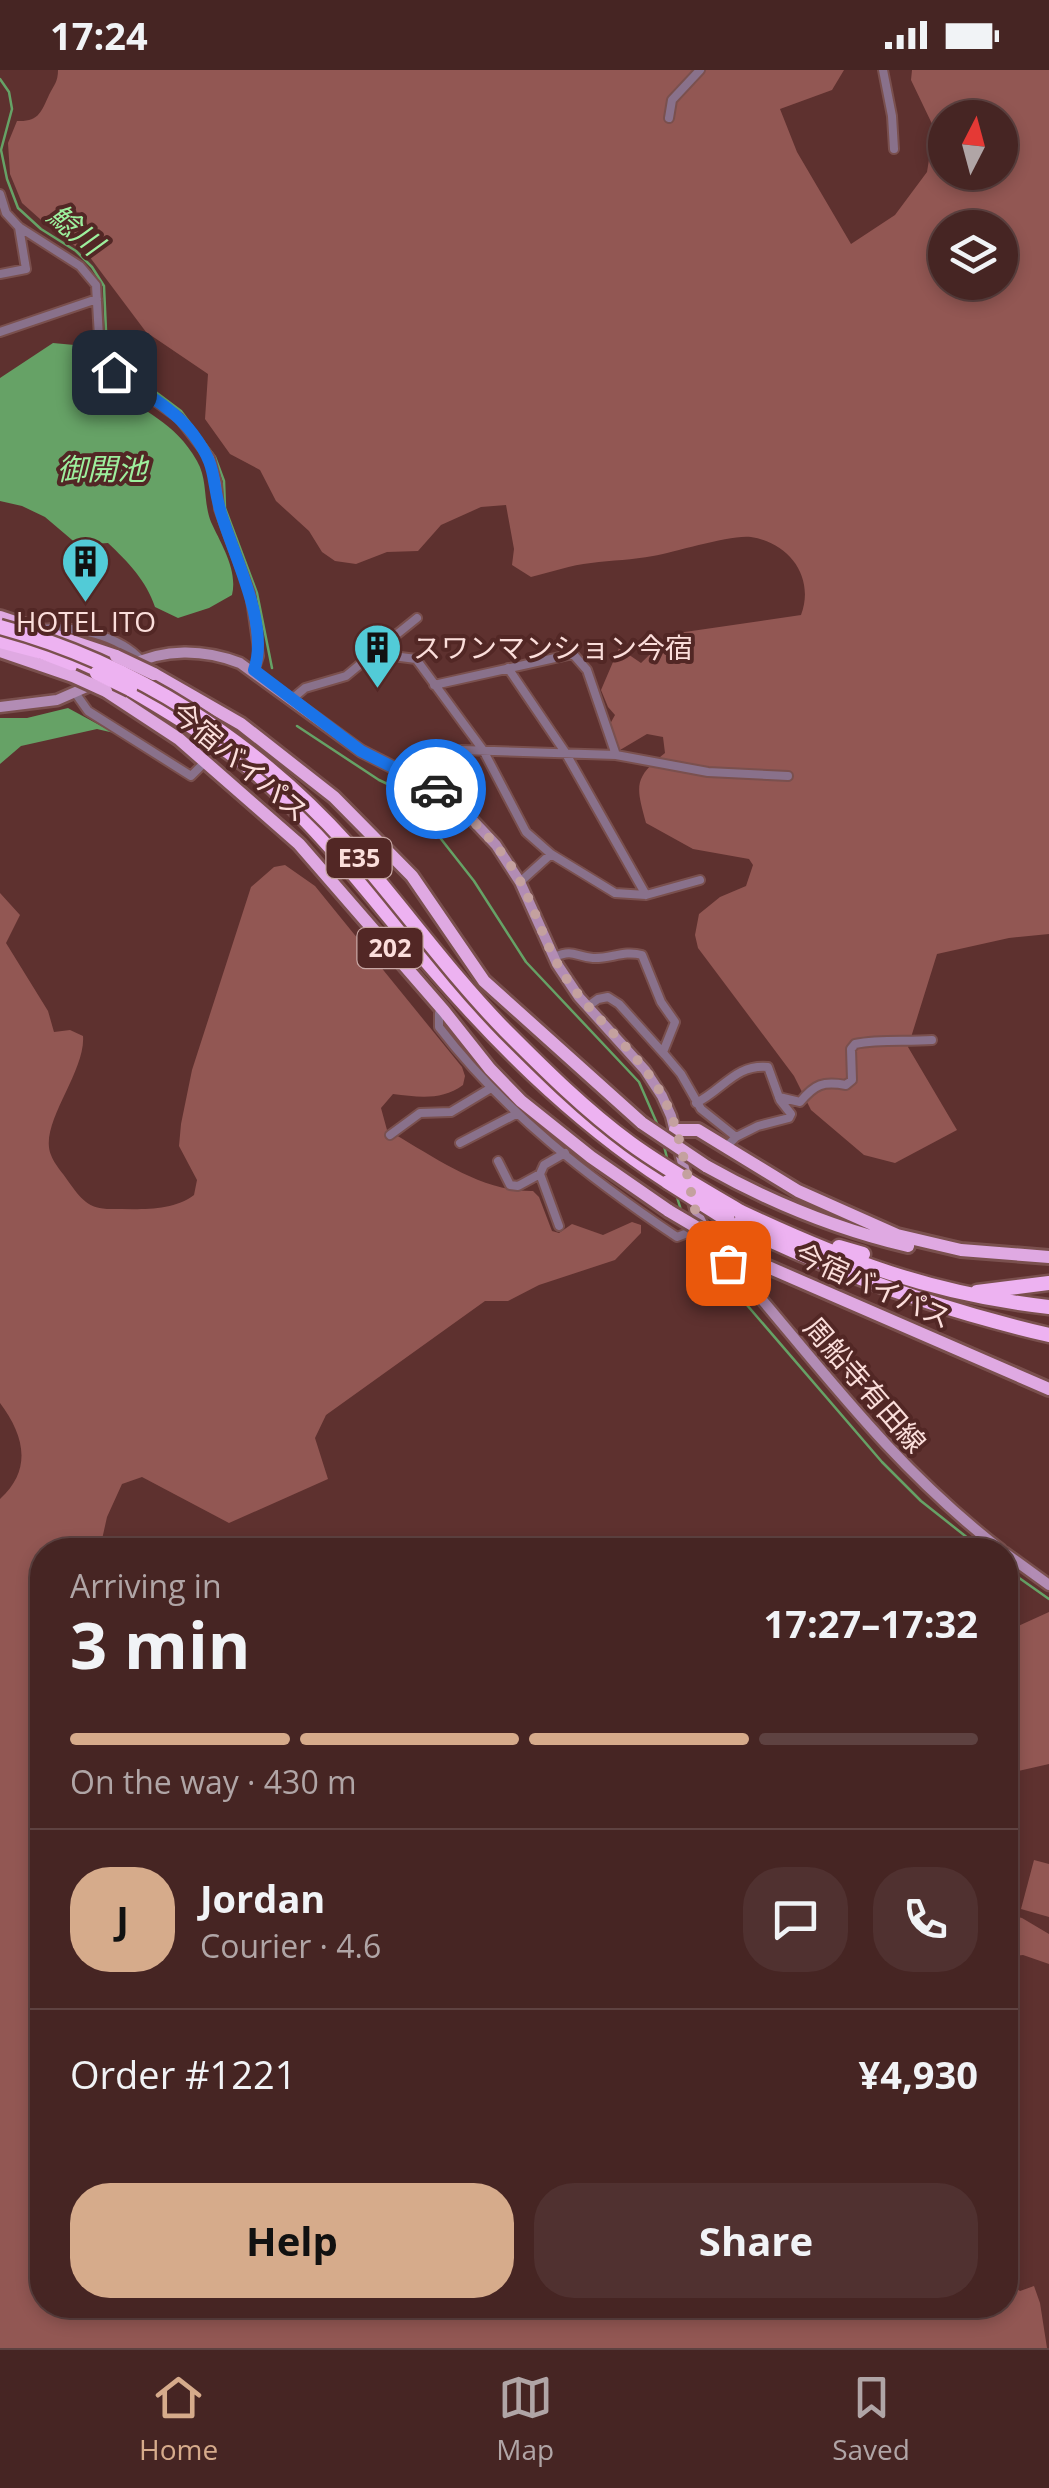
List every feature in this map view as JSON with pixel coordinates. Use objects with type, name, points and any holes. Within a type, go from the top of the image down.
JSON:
[{"type":"highway","name":"今宿バイパス","points":[[0,617],[116,656],[241,724],[334,798],[412,876],[484,981],[642,1123],[706,1166],[789,1208],[891,1242],[970,1257],[1049,1259]]},
{"type":"highway","name":"E35","points":[[0,627],[78,652],[144,684],[252,754],[347,844],[503,1028],[592,1113],[662,1165],[739,1211],[850,1260],[942,1290],[1049,1307]]},
{"type":"highway","name":"E35","points":[[0,640],[74,663],[130,689],[246,764],[317,831],[536,1081],[623,1152],[728,1220],[774,1244],[875,1284],[1049,1335]]},
{"type":"highway","name":"今宿バイパス","points":[[0,652],[106,691],[180,739],[206,761],[299,844],[490,1069],[521,1100],[591,1157],[668,1211],[752,1260],[1049,1389]]},
{"type":"highway","points":[[675,1130],[698,1130],[798,1192],[897,1235],[961,1250],[1049,1259]]},
{"type":"highway","points":[[781,1231],[863,1254]]},
{"type":"highway","points":[[999,1283],[1026,1285]]},
{"type":"highway","points":[[942,1290],[984,1292],[1049,1283]]},
{"type":"main road","name":"周船寺有田線","points":[[0,707],[33,705],[76,694],[142,660],[184,652],[222,656],[254,670],[361,751],[434,788],[480,827],[520,882],[554,957],[586,1007],[645,1070],[662,1096],[702,1227],[728,1263],[877,1438],[941,1502],[987,1538]]},
{"type":"main road","name":"周船寺有田線","points":[[1018,1562],[1049,1584]]},
{"type":"street","points":[[669,118],[672,100],[700,70]]},
{"type":"street","points":[[883,70],[894,149]]},
{"type":"street","points":[[0,194],[6,212],[19,226],[80,266],[96,285],[102,347],[114,372],[179,418],[210,458],[219,510],[250,593],[259,656],[254,670]]},
{"type":"street","points":[[0,274],[26,269],[19,226]]},
{"type":"street","points":[[0,332],[97,299]]},
{"type":"street","points":[[292,699],[315,684],[346,676],[416,618]]},
{"type":"street","points":[[43,629],[64,626],[129,646],[142,660]]},
{"type":"street","points":[[372,635],[393,656],[416,659],[484,750],[526,832],[551,854],[615,893],[646,895],[700,880]]},
{"type":"street","points":[[434,685],[573,654],[587,670],[616,755]]},
{"type":"street","points":[[508,668],[564,752],[646,895]]},
{"type":"street","points":[[76,694],[88,710],[190,776],[206,761]]},
{"type":"street","points":[[434,788],[461,750],[616,755],[708,772],[788,776]]},
{"type":"street","points":[[520,882],[551,854]]},
{"type":"street","points":[[554,957],[568,951],[595,958],[617,953],[642,955],[661,1002],[675,1022],[663,1052]]},
{"type":"street","points":[[586,1007],[608,998],[619,1004],[681,1074],[696,1103],[736,1137]]},
{"type":"street","points":[[444,1011],[439,1013],[439,1027],[516,1114],[617,1196],[677,1238],[702,1227]]},
{"type":"street","points":[[780,1097],[800,1102],[814,1086],[824,1082],[846,1085],[852,1080],[851,1049],[855,1044],[882,1039],[896,1043],[932,1040]]},
{"type":"street","points":[[696,1103],[737,1072],[754,1066],[768,1068],[791,1114],[736,1137],[726,1148]]},
{"type":"street","points":[[390,1135],[420,1113],[451,1112],[492,1088]]},
{"type":"street","points":[[460,1143],[516,1114]]},
{"type":"street","points":[[498,1161],[510,1184],[518,1186],[565,1153]]},
{"type":"street","points":[[540,1174],[559,1226]]},
{"type":"shaded area","points":[[58,70],[844,70],[832,90],[780,109],[797,152],[851,244],[895,215],[928,166],[928,190],[1018,190],[1018,100],[928,100],[928,115],[911,80],[912,70],[1049,70],[1049,934],[1009,938],[937,954],[908,1047],[957,1130],[895,1163],[864,1155],[811,1110],[794,1076],[698,948],[695,935],[699,914],[720,897],[746,886],[753,865],[749,859],[693,849],[646,823],[640,784],[647,769],[665,753],[663,737],[647,734],[620,750],[610,724],[615,715],[601,690],[619,648],[641,663],[671,634],[801,615],[805,588],[796,564],[765,541],[742,537],[645,557],[576,565],[531,577],[512,565],[514,549],[506,505],[481,507],[441,525],[418,551],[387,552],[356,564],[335,561],[276,501],[260,470],[230,454],[205,419],[208,374],[146,332],[89,256],[22,203],[10,174],[8,143],[17,121],[35,118]]},
{"type":"shaded area","points":[[285,865],[315,886],[462,1067],[463,1085],[446,1094],[393,1094],[381,1108],[387,1130],[475,1179],[513,1190],[533,1191],[552,1231],[559,1233],[572,1224],[603,1235],[632,1222],[641,1225],[641,1233],[615,1260],[539,1285],[508,1301],[485,1301],[326,1415],[315,1438],[328,1479],[229,1523],[142,1477],[122,1484],[102,1538],[30,1538],[30,2318],[1018,2318],[1018,2290],[1034,2286],[1047,2348],[0,2348],[0,1499],[17,1476],[21,1452],[15,1427],[0,1403],[0,893],[20,915],[6,943],[48,1011],[54,1032],[70,1030],[83,1036],[77,1066],[51,1129],[52,1158],[77,1193],[91,1205],[103,1209],[154,1208],[194,1195],[197,1180],[179,1146],[192,1070],[251,887],[274,867]]},
{"type":"shaded area","points":[[1049,1612],[1049,1764],[1018,1771],[1018,1626]]},
{"type":"shaded area","points":[[1034,1860],[1049,1864],[1049,1917],[1021,1909]]},
{"type":"shaded area","points":[[1018,1917],[1049,1934],[1049,1964],[1018,1956]]},
{"type":"water","name":"御開池","points":[[53,343],[85,346],[110,385],[169,427],[188,447],[200,468],[211,522],[231,567],[232,595],[178,618],[155,607],[141,580],[108,543],[78,545],[45,517],[0,501],[0,378]]},
{"type":"water","points":[[68,708],[114,733],[97,729],[21,746],[0,764],[0,718],[27,718]]},
{"type":"waterway","name":"鯰川","points":[[0,79],[9,92],[12,109],[1,150],[18,208],[92,267],[104,286],[106,331],[117,363],[181,411],[215,457],[224,481],[225,508],[257,593],[272,668]]},
{"type":"waterway","points":[[297,726],[394,787],[423,816],[474,881],[526,962],[639,1082],[659,1128]]},
{"type":"waterway","points":[[664,1146],[668,1162]]},
{"type":"waterway","points":[[676,1194],[681,1210]]},
{"type":"waterway","points":[[694,1237],[716,1269],[882,1462],[921,1501],[968,1538]]},
{"type":"waterway","points":[[1018,1577],[1049,1599]]},
{"type":"way so far","points":[[436,789],[496,845],[520,882],[557,964],[586,1007],[645,1070],[662,1096],[671,1116],[696,1213],[728,1263]]},
{"type":"place","name":"HOTEL ITO","points":[[86,604]]},
{"type":"place","name":"スワンマンション今宿","points":[[378,690]]},
{"type":"route","points":[[114,372],[179,418],[210,458],[219,510],[250,593],[259,656],[254,670],[361,751],[436,789]]}]
